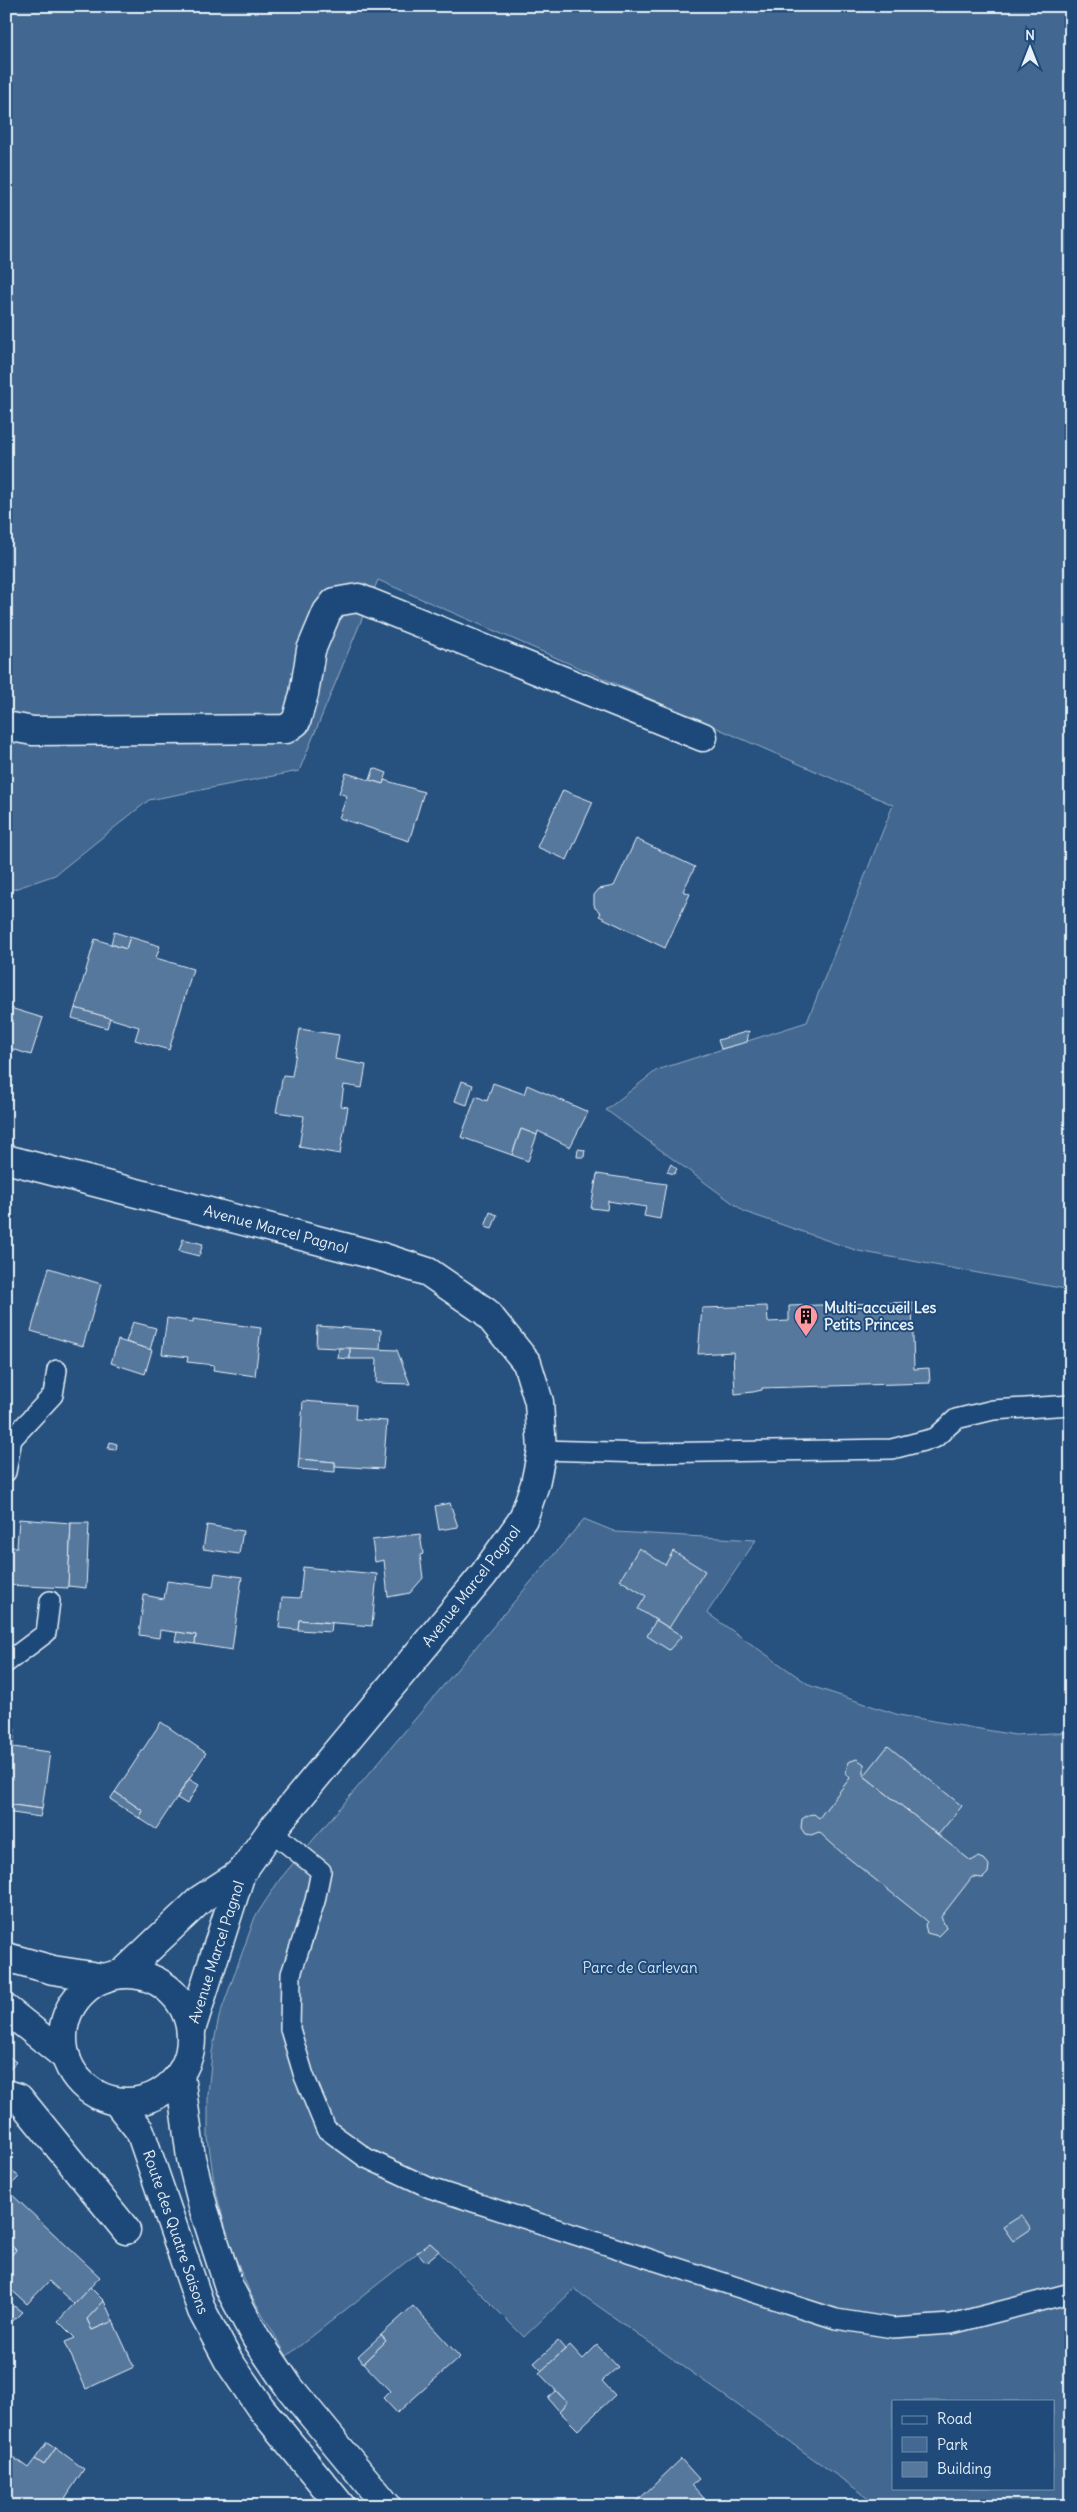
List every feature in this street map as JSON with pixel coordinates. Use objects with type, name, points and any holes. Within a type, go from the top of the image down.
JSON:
[{"type":"street","points":[[6,726],[33,731],[286,729],[296,722],[304,694],[310,650],[327,612],[335,602],[358,598],[703,737]]},
{"type":"street","name":"Avenue Marcel Pagnol","points":[[6,1159],[382,1257],[428,1272],[486,1312],[527,1363],[540,1402],[542,1450],[536,1484],[524,1519],[484,1574],[272,1832],[241,1873],[191,2030]]},
{"type":"street","name":"Avenue Marcel Pagnol","points":[[113,1976],[201,1899],[241,1873]]},
{"type":"street","points":[[6,1957],[53,1970],[113,1976],[142,1976],[160,1982],[175,1995],[186,2011],[191,2030],[191,2046],[187,2061],[180,2075],[168,2088],[152,2097],[135,2102],[117,2102],[100,2096],[85,2087],[73,2074],[66,2057],[63,2038],[66,2019],[74,2001],[88,1987],[113,1976]]},
{"type":"street","points":[[6,2009],[66,2057]]},
{"type":"street","points":[[180,2075],[191,2158],[204,2210],[229,2287],[256,2338],[289,2387],[387,2506]]},
{"type":"street","points":[[6,2094],[19,2098],[126,2230]]},
{"type":"street","name":"Route des Quatre Saisons","points":[[117,2102],[140,2131],[202,2311],[228,2360],[260,2407],[341,2506]]},
{"type":"lane","points":[[6,1472],[12,1439],[53,1395],[57,1370]]},
{"type":"lane","points":[[542,1450],[644,1453],[892,1449],[935,1438],[956,1419],[993,1410],[1071,1405]]},
{"type":"lane","points":[[6,1663],[46,1633],[50,1601]]},
{"type":"lane","points":[[272,1832],[321,1871],[315,1901],[291,1974],[290,2029],[304,2076],[326,2129],[366,2158],[430,2188],[836,2319],[893,2328],[951,2324],[1071,2293]]},
{"type":"green space","points":[[6,6],[1071,6],[1071,1290],[858,1251],[745,1212],[606,1110],[657,1070],[807,1022],[893,805],[378,580],[299,771],[149,800],[55,875],[6,892]]},
{"type":"green space","name":"Parc de Carlevan","points":[[584,1519],[616,1532],[756,1540],[707,1613],[811,1686],[899,1715],[1015,1735],[1071,1732],[1071,2506],[877,2504],[574,2289],[524,2337],[430,2243],[287,2356],[250,2293],[229,2242],[214,2183],[208,2138],[208,2094],[212,2052],[219,2017],[255,1917],[280,1879]]},
{"type":"building","points":[[374,768],[387,773],[383,784],[370,780]]},
{"type":"building","points":[[346,773],[383,784],[384,780],[424,792],[409,841],[339,818],[347,796],[339,793]]},
{"type":"building","points":[[563,790],[593,802],[567,860],[537,847]]},
{"type":"building","points":[[636,839],[695,867],[683,891],[690,894],[665,948],[599,916],[601,913],[595,908],[594,895],[599,889],[614,886]]},
{"type":"building","points":[[114,932],[130,937],[126,949],[111,944]]},
{"type":"building","points":[[130,937],[160,946],[156,958],[193,969],[169,1050],[135,1040],[139,1027],[75,1008],[95,939],[126,949]]},
{"type":"building","points":[[7,1007],[43,1018],[31,1055],[6,1047]]},
{"type":"building","points":[[75,1008],[110,1018],[107,1028],[72,1018]]},
{"type":"building","points":[[300,1029],[339,1035],[335,1059],[366,1065],[362,1088],[344,1085],[341,1106],[348,1107],[340,1154],[299,1147],[304,1116],[276,1112],[283,1075],[292,1076]]},
{"type":"building","points":[[749,1031],[747,1042],[721,1049],[718,1040]]},
{"type":"building","points":[[462,1081],[473,1085],[467,1105],[455,1101]]},
{"type":"building","points":[[493,1083],[524,1094],[527,1085],[588,1112],[570,1147],[538,1131],[537,1135],[521,1129],[512,1155],[461,1137],[476,1096],[487,1101]]},
{"type":"building","points":[[521,1129],[537,1135],[528,1161],[512,1155]]},
{"type":"building","points":[[578,1149],[585,1150],[584,1157],[577,1157]]},
{"type":"building","points":[[671,1164],[677,1169],[674,1174],[667,1172]]},
{"type":"building","points":[[597,1174],[666,1184],[660,1219],[644,1216],[646,1207],[608,1201],[607,1210],[591,1208]]},
{"type":"building","points":[[490,1212],[497,1215],[492,1229],[485,1227]]},
{"type":"building","points":[[183,1239],[203,1244],[199,1256],[179,1251]]},
{"type":"building","points":[[49,1268],[101,1284],[83,1346],[31,1331]]},
{"type":"building","name":"Multi-accueil Les Petits Princes","points":[[912,1302],[914,1369],[929,1368],[930,1383],[762,1388],[762,1390],[753,1392],[735,1394],[733,1352],[698,1354],[702,1308],[767,1306],[768,1322],[789,1321],[789,1306]]},
{"type":"building","points":[[167,1318],[193,1322],[193,1319],[261,1328],[255,1376],[213,1370],[214,1365],[187,1362],[188,1357],[162,1354]]},
{"type":"building","points":[[133,1322],[156,1328],[150,1350],[126,1342]]},
{"type":"building","points":[[317,1326],[381,1330],[380,1350],[316,1347]]},
{"type":"building","points":[[118,1340],[152,1350],[145,1374],[111,1363]]},
{"type":"building","points":[[339,1348],[350,1348],[350,1359],[338,1358]]},
{"type":"building","points":[[350,1348],[397,1350],[410,1384],[376,1383],[377,1359],[350,1359]]},
{"type":"building","points":[[303,1401],[356,1405],[355,1419],[387,1421],[383,1469],[335,1466],[335,1462],[299,1459]]},
{"type":"building","points":[[110,1442],[117,1444],[116,1450],[108,1449]]},
{"type":"building","points":[[299,1459],[335,1462],[335,1472],[298,1469]]},
{"type":"building","points":[[450,1503],[458,1527],[439,1530],[435,1506]]},
{"type":"building","points":[[19,1519],[71,1523],[68,1588],[6,1585],[7,1547],[17,1547]]},
{"type":"building","points":[[71,1523],[89,1523],[86,1588],[68,1586]]},
{"type":"building","points":[[207,1525],[243,1531],[239,1554],[203,1549]]},
{"type":"building","points":[[420,1534],[423,1554],[420,1555],[423,1578],[410,1593],[388,1597],[384,1560],[375,1562],[372,1540]]},
{"type":"building","points":[[639,1548],[665,1565],[673,1551],[705,1571],[669,1628],[638,1609],[646,1596],[620,1580]]},
{"type":"building","points":[[303,1567],[377,1574],[372,1626],[299,1620],[298,1630],[279,1628],[282,1597],[300,1598]]},
{"type":"building","points":[[215,1573],[242,1577],[232,1650],[195,1644],[196,1635],[160,1630],[159,1638],[139,1635],[144,1595],[164,1599],[167,1581],[213,1587]]},
{"type":"building","points":[[299,1620],[332,1623],[331,1632],[298,1630]]},
{"type":"building","points":[[656,1620],[682,1636],[669,1650],[647,1636]]},
{"type":"building","points":[[177,1632],[196,1635],[195,1644],[175,1641]]},
{"type":"building","points":[[161,1722],[206,1753],[156,1829],[139,1818],[143,1811],[115,1792]]},
{"type":"building","points":[[6,1728],[15,1729],[13,1747],[50,1752],[42,1809],[6,1804]]},
{"type":"building","points":[[888,1746],[962,1806],[938,1835],[864,1776]]},
{"type":"building","points":[[857,1759],[864,1764],[864,1776],[971,1861],[978,1857],[985,1860],[989,1865],[988,1873],[983,1878],[972,1877],[941,1917],[946,1928],[938,1936],[927,1933],[925,1925],[927,1921],[842,1853],[819,1832],[811,1835],[805,1834],[801,1828],[802,1819],[808,1815],[814,1814],[819,1818],[850,1778],[846,1773],[848,1762]]},
{"type":"building","points":[[189,1779],[199,1785],[187,1804],[177,1798]]},
{"type":"building","points":[[115,1792],[143,1811],[139,1818],[110,1799]]},
{"type":"building","points":[[6,1804],[42,1809],[40,1817],[6,1812]]},
{"type":"building","points":[[6,2054],[16,2062],[6,2073]]},
{"type":"building","points":[[6,2165],[19,2177],[6,2190]]},
{"type":"building","points":[[7,2190],[100,2277],[74,2304],[49,2281],[27,2304],[6,2285],[6,2261],[16,2250],[6,2240]]},
{"type":"building","points":[[1022,2215],[1031,2229],[1013,2241],[1003,2227]]},
{"type":"building","points":[[6,2240],[16,2250],[6,2261]]},
{"type":"building","points":[[430,2243],[439,2251],[426,2262],[417,2252]]},
{"type":"building","points":[[90,2287],[104,2301],[87,2319],[92,2330],[113,2321],[134,2367],[86,2389],[65,2342],[75,2338],[58,2321]]},
{"type":"building","points":[[104,2301],[113,2321],[92,2330],[87,2319]]},
{"type":"building","points":[[14,2306],[22,2312],[7,2327],[6,2311],[8,2313]]},
{"type":"building","points":[[413,2306],[460,2357],[397,2413],[383,2398],[390,2391],[363,2363],[386,2341],[381,2335]]},
{"type":"building","points":[[381,2335],[386,2341],[363,2363],[358,2356]]},
{"type":"building","points":[[558,2341],[565,2349],[542,2371],[534,2363]]},
{"type":"building","points":[[570,2345],[583,2359],[597,2345],[618,2367],[602,2381],[615,2395],[578,2430],[559,2411],[567,2402],[539,2373]]},
{"type":"building","points":[[556,2391],[567,2402],[559,2411],[548,2398]]},
{"type":"building","points":[[47,2442],[56,2448],[44,2465],[35,2459]]},
{"type":"building","points":[[56,2448],[84,2469],[60,2506],[6,2506],[6,2461],[10,2455],[28,2468],[35,2459],[44,2465]]},
{"type":"building","points":[[681,2459],[699,2479],[692,2485],[711,2506],[632,2506]]},
{"type":"place","name":"Multi-accueil Les Petits Princes","points":[[806,1337]]}]
